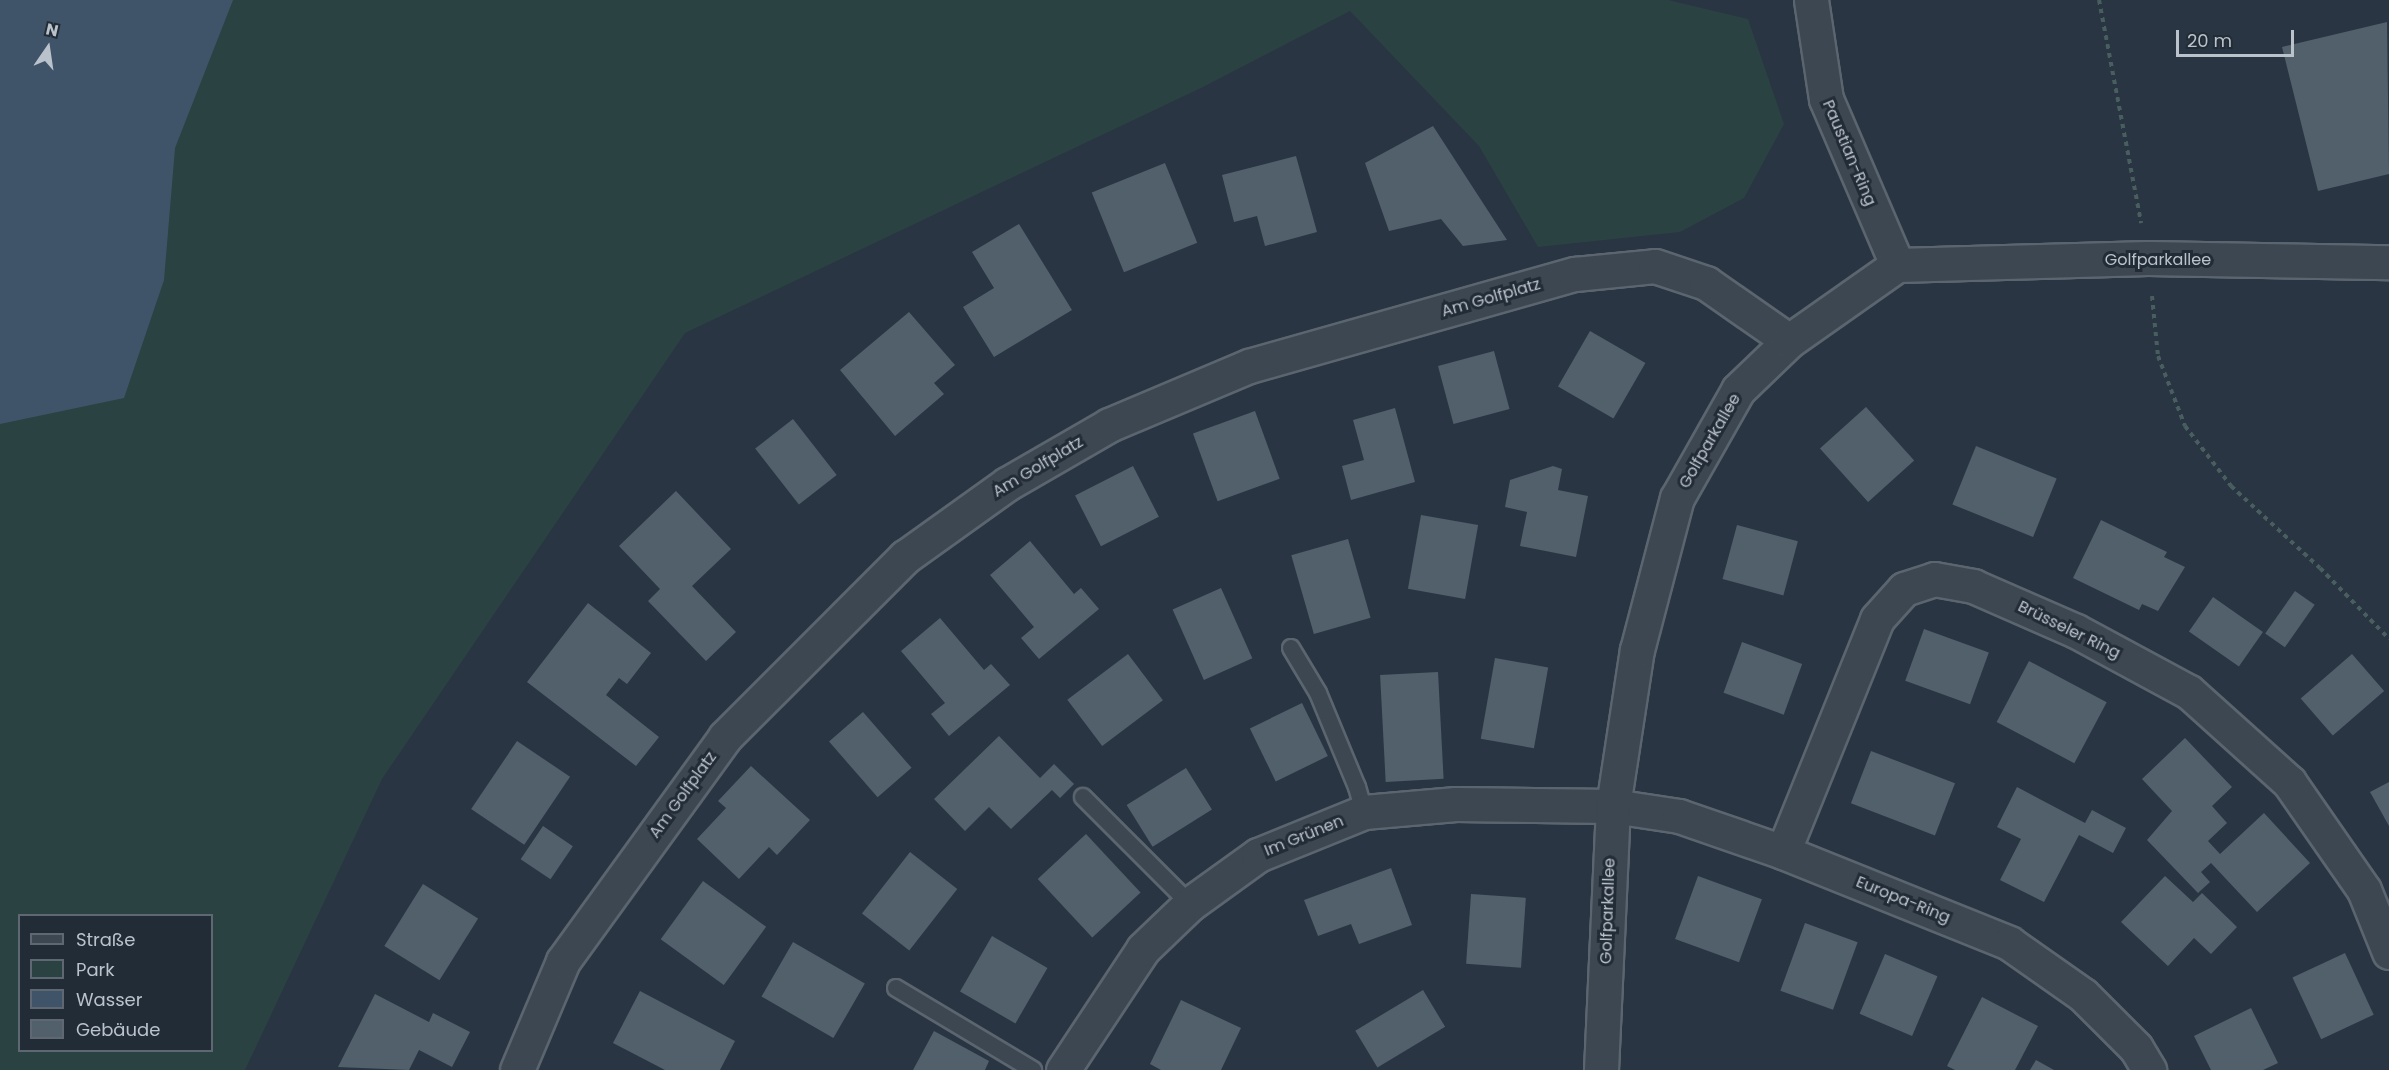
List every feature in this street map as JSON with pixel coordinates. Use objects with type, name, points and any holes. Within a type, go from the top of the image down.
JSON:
[{"type":"street","name":"Paustian-Ring","points":[[1811,0],[1826,99],[1897,265]]},
{"type":"street","name":"Golfparkallee","points":[[1601,1070],[1613,806],[1637,650],[1677,498],[1738,390],[1789,341],[1897,265],[2148,258],[2389,262]]},
{"type":"street","name":"Am Golfplatz","points":[[517,1070],[563,961],[725,737],[905,557],[1007,484],[1108,425],[1249,366],[1575,274],[1655,266],[1706,283],[1789,341]]},
{"type":"street","name":"Brüsseler Ring","points":[[1783,852],[1877,619],[1904,589],[1934,579],[1973,586],[2076,631],[2189,692],[2289,782],[2364,890],[2389,952]]},
{"type":"street","name":"Im Grünen","points":[[1075,1062],[1143,949],[1190,904],[1258,855],[1364,812],[1456,804],[1613,806]]},
{"type":"street","name":"Europa-Ring","points":[[1613,806],[1679,816],[1783,852],[2009,943],[2083,995],[2136,1048],[2149,1070]]},
{"type":"lane","points":[[1292,648],[1318,693],[1357,787],[1364,812]]},
{"type":"lane","points":[[1083,797],[1190,904]]},
{"type":"lane","points":[[896,988],[1033,1070]]},
{"type":"path","points":[[2099,0],[2148,258],[2158,357],[2185,426],[2231,486],[2320,568],[2389,639]]},
{"type":"green space","points":[[0,0],[1668,0],[1748,19],[1784,124],[1744,198],[1680,232],[1538,247],[1479,146],[1350,11],[1203,87],[685,333],[382,779],[245,1070],[0,1070]]},
{"type":"water","points":[[0,0],[233,0],[175,148],[164,280],[124,398],[0,424]]},
{"type":"building","points":[[2387,22],[2389,174],[2318,191],[2282,47]]},
{"type":"building","points":[[1433,126],[1507,240],[1463,246],[1441,219],[1389,231],[1365,163]]},
{"type":"building","points":[[1296,156],[1317,232],[1265,246],[1257,216],[1234,222],[1222,175]]},
{"type":"building","points":[[1165,163],[1197,243],[1124,272],[1092,193]]},
{"type":"building","points":[[1019,224],[1072,310],[994,357],[963,307],[994,288],[972,252]]},
{"type":"building","points":[[909,312],[955,365],[934,383],[944,394],[895,436],[840,370]]},
{"type":"building","points":[[1590,331],[1645,363],[1613,418],[1558,386]]},
{"type":"building","points":[[1494,351],[1510,409],[1454,424],[1438,366]]},
{"type":"building","points":[[1866,407],[1914,461],[1868,502],[1820,448]]},
{"type":"building","points":[[1395,408],[1415,482],[1351,500],[1342,466],[1364,460],[1353,420]]},
{"type":"building","points":[[1255,411],[1280,479],[1218,501],[1193,434]]},
{"type":"building","points":[[793,419],[837,475],[799,505],[755,449]]},
{"type":"building","points":[[1976,446],[2057,479],[2033,537],[1952,504]]},
{"type":"building","points":[[1133,466],[1159,517],[1101,546],[1075,496]]},
{"type":"building","points":[[1553,466],[1562,469],[1558,490],[1588,496],[1576,557],[1520,546],[1527,512],[1505,507],[1510,480]]},
{"type":"building","points":[[676,491],[731,549],[692,586],[736,632],[706,661],[648,601],[660,589],[619,546]]},
{"type":"building","points":[[1421,515],[1478,525],[1465,599],[1408,589]]},
{"type":"building","points":[[2101,520],[2167,552],[2164,557],[2185,567],[2158,611],[2142,604],[2139,610],[2073,578]]},
{"type":"building","points":[[1737,525],[1798,541],[1783,595],[1723,579]]},
{"type":"building","points":[[1348,539],[1371,618],[1314,634],[1291,555]]},
{"type":"building","points":[[1030,541],[1074,594],[1081,588],[1099,609],[1039,659],[1021,638],[1034,627],[990,575]]},
{"type":"building","points":[[1221,588],[1252,658],[1204,680],[1173,610]]},
{"type":"building","points":[[2295,591],[2315,605],[2285,647],[2265,634]]},
{"type":"building","points":[[2213,597],[2263,632],[2239,666],[2189,631]]},
{"type":"building","points":[[588,603],[651,653],[627,684],[619,678],[606,695],[659,737],[636,766],[527,682]]},
{"type":"building","points":[[940,618],[984,670],[991,664],[1010,685],[949,736],[931,714],[945,703],[901,651]]},
{"type":"building","points":[[1924,629],[1989,653],[1970,704],[1905,681]]},
{"type":"building","points":[[1742,642],[1802,664],[1784,715],[1724,693]]},
{"type":"building","points":[[1128,654],[1163,700],[1102,746],[1067,700]]},
{"type":"building","points":[[2352,654],[2384,691],[2333,736],[2301,699]]},
{"type":"building","points":[[1495,658],[1548,667],[1534,748],[1481,739]]},
{"type":"building","points":[[2029,661],[2107,702],[2074,763],[1997,722]]},
{"type":"building","points":[[1438,672],[1444,779],[1386,782],[1380,675]]},
{"type":"building","points":[[1302,703],[1328,756],[1276,781],[1250,728]]},
{"type":"building","points":[[863,712],[912,768],[878,797],[829,742]]},
{"type":"building","points":[[999,736],[1040,778],[1054,764],[1074,784],[1060,798],[1052,790],[1011,829],[989,807],[965,831],[934,799]]},
{"type":"building","points":[[2185,738],[2232,787],[2212,806],[2227,823],[2208,841],[2220,854],[2264,813],[2310,863],[2257,912],[2211,863],[2201,872],[2210,882],[2198,893],[2147,840],[2172,811],[2142,779]]},
{"type":"building","points":[[517,741],[570,777],[524,845],[471,809]]},
{"type":"building","points":[[1871,751],[1955,783],[1935,836],[1851,803]]},
{"type":"building","points":[[751,766],[810,820],[777,855],[769,847],[739,879],[697,839],[726,808],[718,801]]},
{"type":"building","points":[[1186,768],[1212,810],[1153,847],[1127,805]]},
{"type":"building","points":[[2389,782],[2389,826],[2370,792]]},
{"type":"building","points":[[2017,787],[2085,823],[2092,810],[2126,828],[2113,853],[2079,835],[2044,902],[2000,880],[2021,839],[1997,827]]},
{"type":"building","points":[[543,826],[573,846],[550,879],[521,859]]},
{"type":"building","points":[[1086,834],[1141,893],[1092,938],[1038,879]]},
{"type":"building","points":[[910,852],[957,889],[909,950],[862,913]]},
{"type":"building","points":[[1391,868],[1412,925],[1359,944],[1351,924],[1318,936],[1304,900]]},
{"type":"building","points":[[1698,876],[1762,899],[1739,962],[1675,939]]},
{"type":"building","points":[[2165,876],[2193,902],[2202,893],[2237,927],[2211,954],[2194,938],[2168,966],[2121,922]]},
{"type":"building","points":[[703,881],[766,927],[724,985],[661,939]]},
{"type":"building","points":[[423,884],[478,918],[439,980],[384,946]]},
{"type":"building","points":[[1471,894],[1526,898],[1521,968],[1466,964]]},
{"type":"building","points":[[1805,923],[1858,942],[1833,1010],[1780,991]]},
{"type":"building","points":[[992,936],[1047,968],[1015,1023],[960,991]]},
{"type":"building","points":[[793,942],[865,983],[833,1038],[762,997]]},
{"type":"building","points":[[2345,953],[2374,1015],[2321,1039],[2292,978]]},
{"type":"building","points":[[1885,954],[1937,976],[1912,1036],[1860,1014]]},
{"type":"building","points":[[1423,990],[1445,1027],[1377,1068],[1355,1031]]},
{"type":"building","points":[[640,991],[735,1041],[720,1070],[665,1070],[613,1043]]},
{"type":"building","points":[[375,994],[429,1022],[433,1013],[470,1032],[452,1067],[419,1050],[409,1070],[338,1067]]},
{"type":"building","points":[[1982,997],[2038,1026],[2015,1070],[1955,1070],[1947,1066]]},
{"type":"building","points":[[1181,1000],[1241,1028],[1221,1070],[1161,1070],[1150,1064]]},
{"type":"building","points":[[2251,1008],[2278,1063],[2263,1070],[2211,1070],[2194,1036]]},
{"type":"building","points":[[934,1031],[989,1061],[985,1070],[913,1070]]},
{"type":"building","points":[[2036,1060],[2054,1070],[2030,1070]]}]
